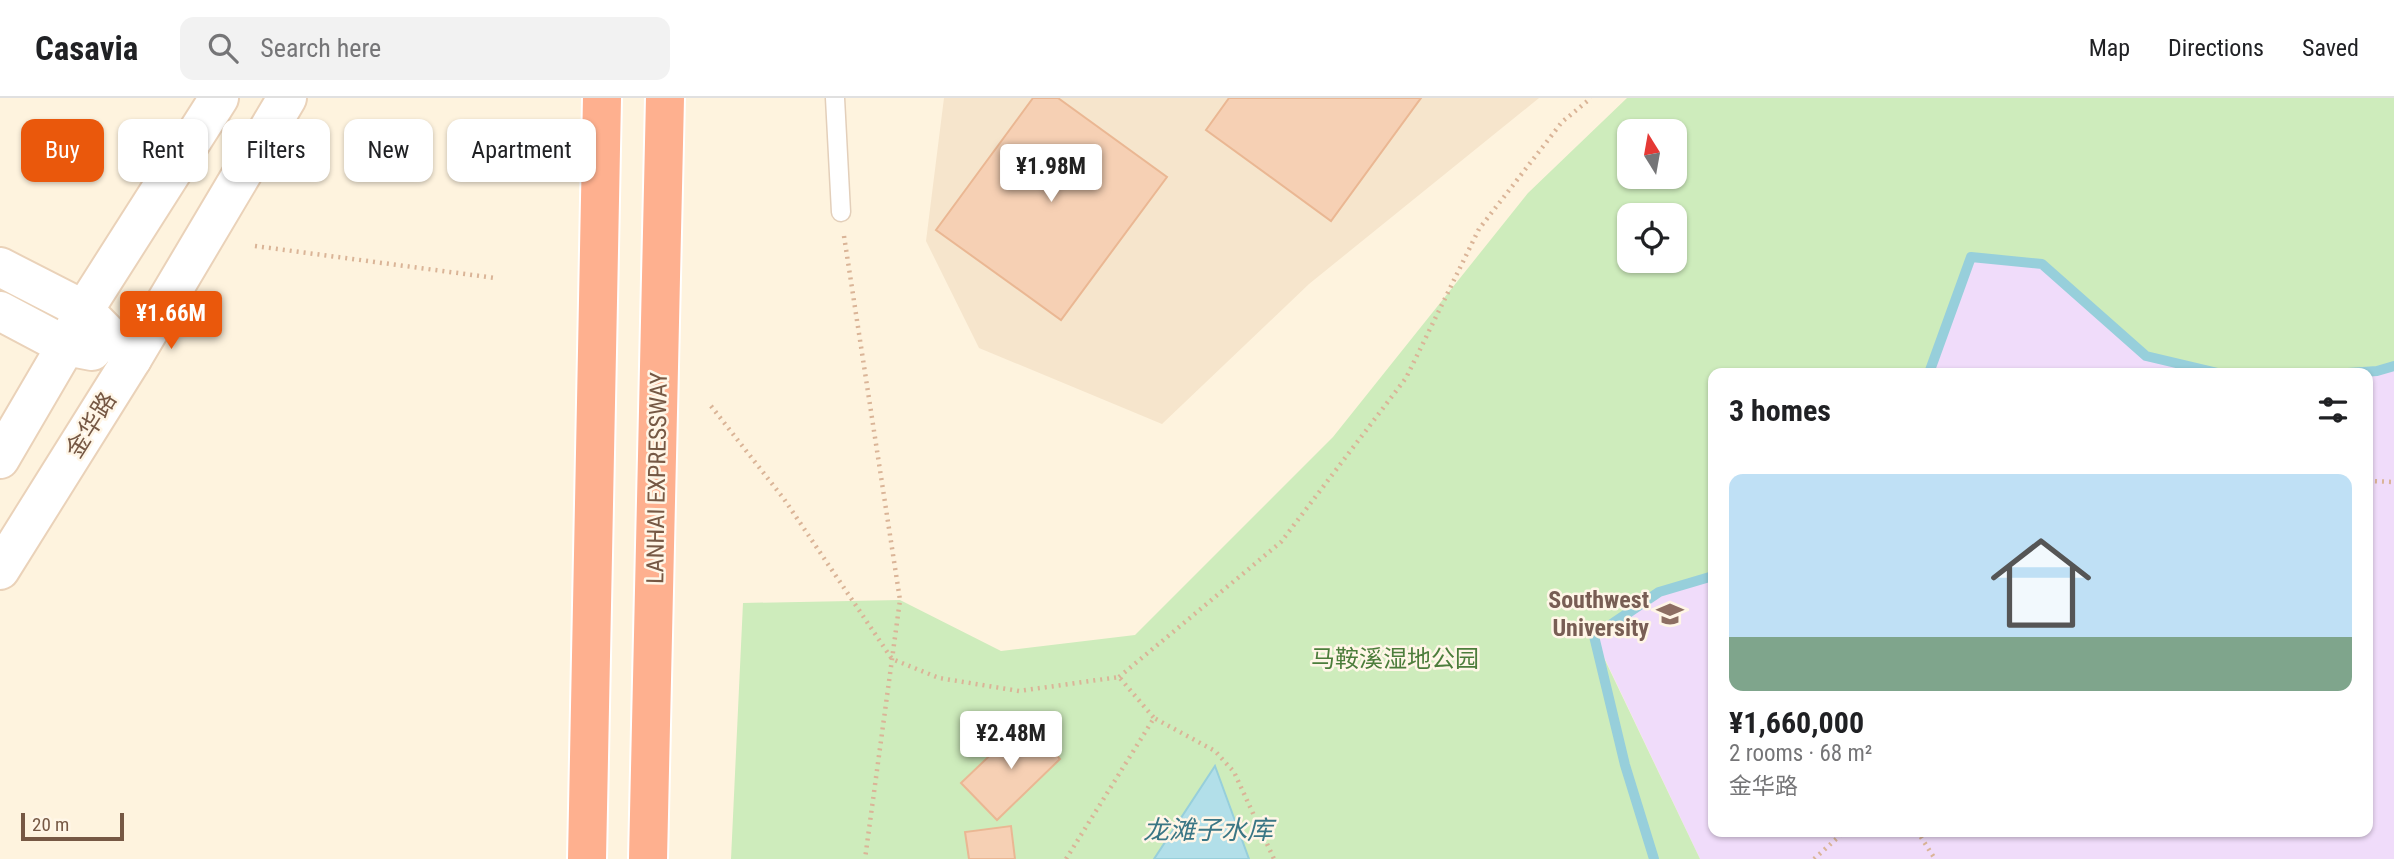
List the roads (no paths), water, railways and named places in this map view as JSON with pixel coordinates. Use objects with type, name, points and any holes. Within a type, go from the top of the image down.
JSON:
[{"type":"highway","points":[[587,859],[603,98]]},
{"type":"highway","name":"LANHAI EXPRESSWAY","points":[[648,859],[665,98]]},
{"type":"main road","points":[[0,459],[84,310],[219,98]]},
{"type":"main road","name":"金华路","points":[[0,570],[132,359],[288,98]]},
{"type":"main road","points":[[0,267],[84,310],[132,359]]},
{"type":"main road","points":[[0,311],[66,346],[132,359]]},
{"type":"lane","points":[[835,98],[841,212]]},
{"type":"water","name":"龙滩子水库","points":[[1215,766],[1249,859],[1154,859]]},
{"type":"waterway","points":[[1931,368],[1971,257],[2042,264],[2146,356],[2197,368]]},
{"type":"waterway","points":[[2373,371],[2394,366]]},
{"type":"waterway","points":[[1654,859],[1625,765],[1594,636],[1659,592],[1708,577]]},
{"type":"place","name":"Southwest University","points":[[1670,614]]},
{"type":"park label","name":"马鞍溪湿地公园","points":[[1395,659]]}]
